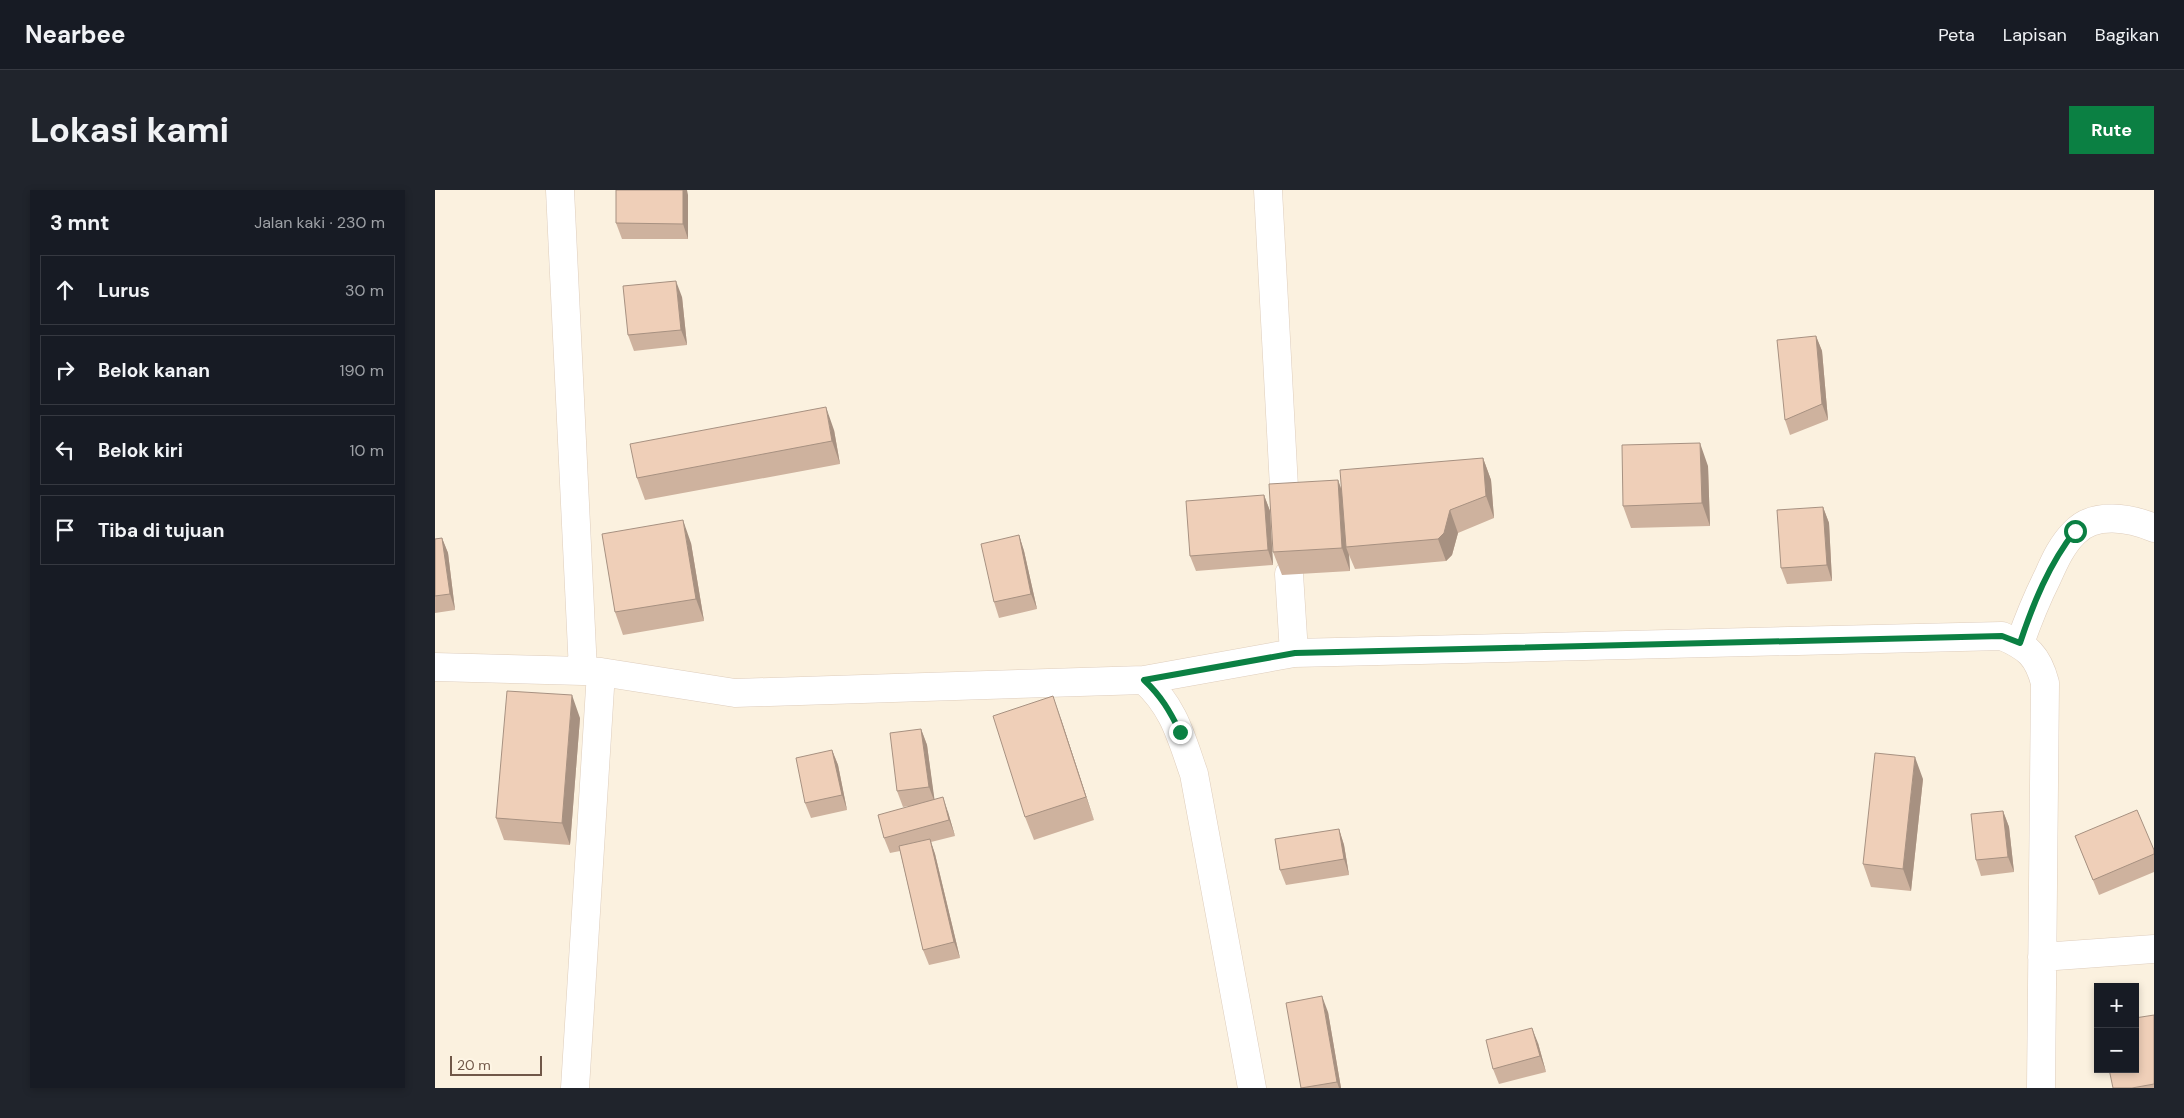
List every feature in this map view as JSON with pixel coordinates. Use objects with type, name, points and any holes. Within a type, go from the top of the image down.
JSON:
[{"type":"street","points":[[560,190],[592,672],[575,1088]]},
{"type":"street","points":[[1269,190],[1285,506]]},
{"type":"street","points":[[2020,643],[2031,610],[2061,550],[2075,531],[2090,523],[2111,518],[2137,521],[2154,528]]},
{"type":"street","points":[[1289,574],[1295,653]]},
{"type":"street","points":[[435,667],[592,672],[735,692],[1144,680],[1295,653],[2002,636],[2020,643],[2033,654],[2041,669],[2045,683],[2041,1088]]},
{"type":"street","points":[[1144,680],[1158,693],[1170,710],[1180,732],[1193,774],[1252,1088]]},
{"type":"street","points":[[2042,957],[2154,949]]},
{"type":"building","points":[[616,190],[683,190],[683,224],[616,223]]},
{"type":"building","points":[[676,281],[681,330],[628,335],[623,286]]},
{"type":"building","points":[[1816,336],[1822,404],[1785,420],[1777,340]]},
{"type":"building","points":[[826,407],[832,441],[637,478],[630,444]]},
{"type":"building","points":[[1700,443],[1702,503],[1623,506],[1622,445]]},
{"type":"building","points":[[1483,458],[1486,496],[1450,510],[1444,533],[1438,539],[1346,547],[1340,470]]},
{"type":"building","points":[[1338,480],[1342,548],[1273,552],[1269,484]]},
{"type":"building","points":[[1264,495],[1268,550],[1190,556],[1186,501]]},
{"type":"building","points":[[1823,507],[1827,565],[1781,568],[1777,510]]},
{"type":"building","points":[[683,520],[696,599],[615,612],[602,534]]},
{"type":"building","points":[[1019,535],[1031,594],[994,602],[981,544]]},
{"type":"building","points":[[442,538],[450,594],[435,596],[435,539]]},
{"type":"building","points":[[507,691],[572,695],[562,823],[496,818]]},
{"type":"building","points":[[1053,696],[1086,797],[1025,817],[993,716]]},
{"type":"building","points":[[921,729],[929,787],[897,791],[890,733]]},
{"type":"building","points":[[832,750],[842,795],[805,803],[796,758]]},
{"type":"building","points":[[1875,753],[1915,757],[1903,869],[1863,864]]},
{"type":"building","points":[[943,797],[949,820],[884,838],[878,815]]},
{"type":"building","points":[[2137,810],[2154,854],[2093,880],[2075,836]]},
{"type":"building","points":[[2003,811],[2008,857],[1976,860],[1971,814]]},
{"type":"building","points":[[1339,829],[1344,859],[1280,870],[1275,839]]},
{"type":"building","points":[[930,839],[954,942],[923,950],[899,846]]},
{"type":"building","points":[[1322,996],[1337,1082],[1301,1088],[1286,1003]]},
{"type":"building","points":[[2154,1015],[2154,1084],[2132,1088],[2113,1088],[2110,1073],[2139,1073],[2139,1017]]},
{"type":"building","points":[[1532,1028],[1540,1056],[1493,1069],[1486,1040]]},
{"type":"route","points":[[1180,732],[1170,710],[1158,693],[1144,680],[1295,653],[2002,636],[2020,643],[2031,610],[2061,550],[2075,531]]}]
